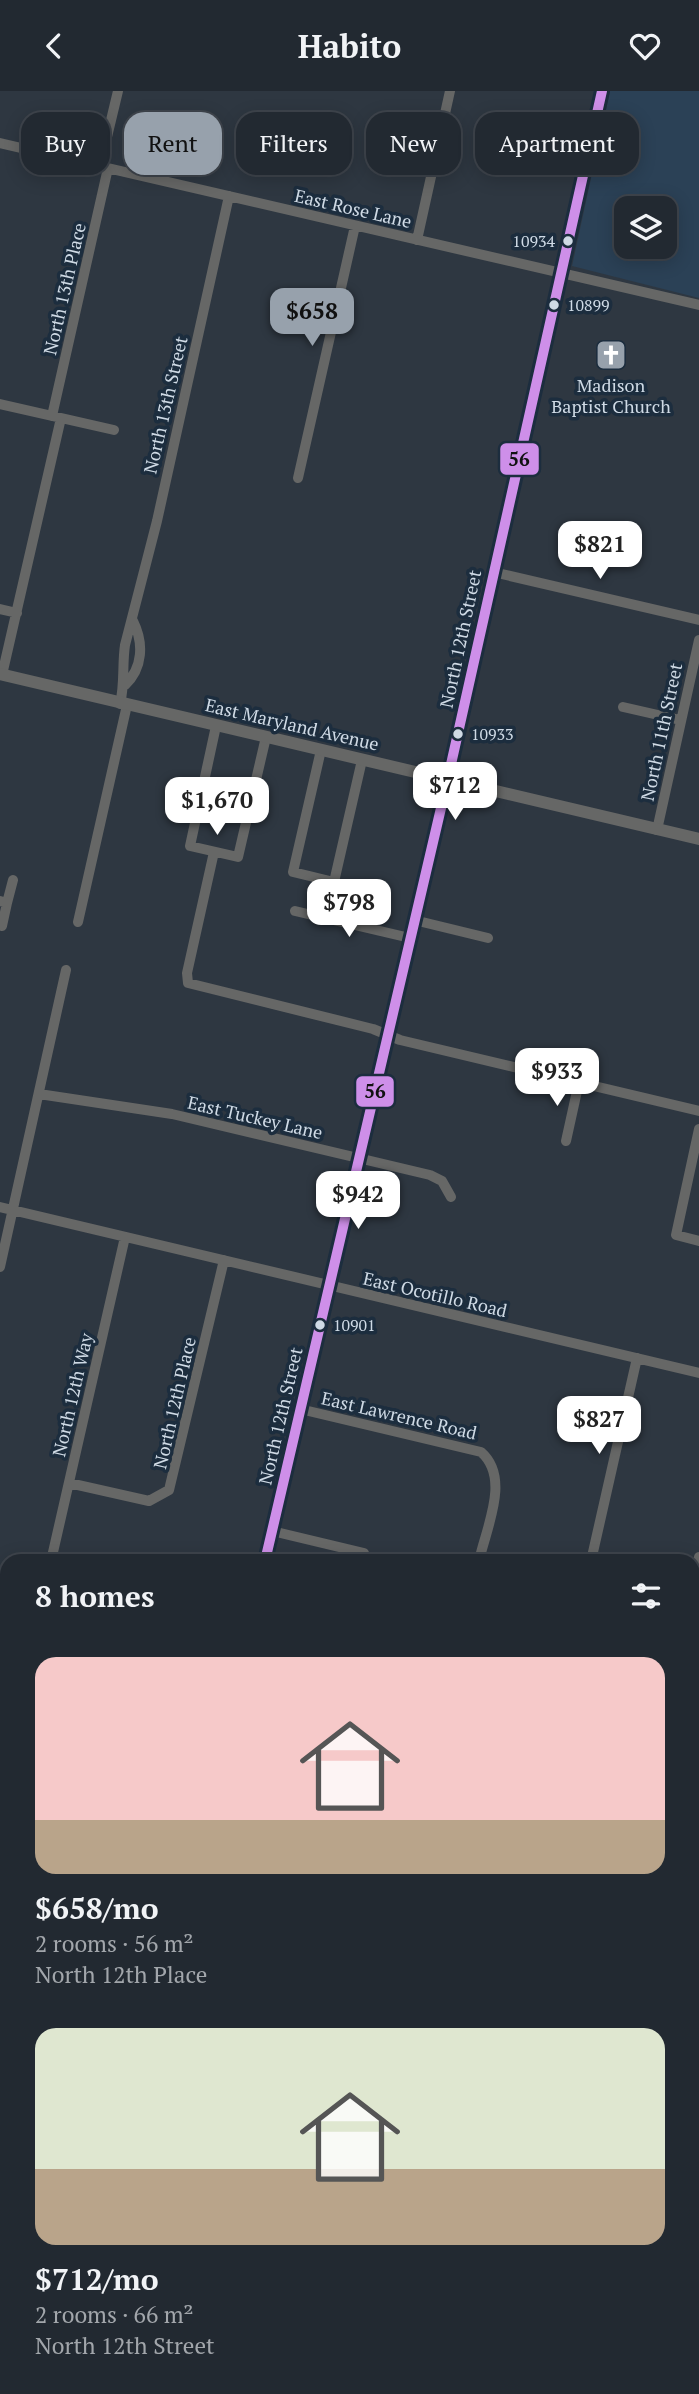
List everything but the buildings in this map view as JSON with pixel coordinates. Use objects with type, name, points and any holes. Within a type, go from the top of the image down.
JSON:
[{"type":"street","name":"North 13th Place","points":[[110,134],[118,91]]},
{"type":"street","points":[[416,240],[450,91]]},
{"type":"street","name":"North 12th Street","points":[[267,1554],[447,780],[602,91]]},
{"type":"street","name":"East Rose Lane","points":[[0,143],[21,148]]},
{"type":"street","name":"East Rose Lane","points":[[110,168],[699,305]]},
{"type":"street","name":"North 13th Place","points":[[1,674],[17,613],[102,175]]},
{"type":"street","name":"North 13th Street","points":[[78,922],[124,704],[122,662],[229,197]]},
{"type":"street","points":[[298,478],[355,226]]},
{"type":"street","points":[[0,404],[114,431]]},
{"type":"street","points":[[493,572],[699,620]]},
{"type":"street","points":[[0,609],[17,613]]},
{"type":"street","name":"North 13th Street","points":[[125,685],[134,676],[142,646],[133,621]]},
{"type":"street","name":"North 11th Street","points":[[657,830],[699,640]]},
{"type":"street","name":"East Maryland Avenue","points":[[1,674],[699,839]]},
{"type":"street","points":[[622,707],[680,720]]},
{"type":"street","points":[[216,726],[190,846],[214,852],[238,857],[266,737]]},
{"type":"street","points":[[321,750],[293,872],[334,882],[362,760]]},
{"type":"street","points":[[214,852],[187,973],[188,983],[699,1111]]},
{"type":"street","points":[[2,926],[4,902],[13,880]]},
{"type":"street","points":[[295,911],[410,938]]},
{"type":"street","points":[[414,920],[488,938]]},
{"type":"street","points":[[0,1267],[66,971]]},
{"type":"street","points":[[566,1141],[579,1082]]},
{"type":"street","name":"East Tuckey Lane","points":[[39,1094],[172,1114],[430,1175],[442,1181],[451,1197]]},
{"type":"street","points":[[699,1129],[676,1235],[699,1241]]},
{"type":"street","name":"East Ocotillo Road","points":[[0,1207],[699,1373]]},
{"type":"street","name":"North 12th Way","points":[[53,1554],[125,1237]]},
{"type":"street","name":"North 12th Place","points":[[69,1483],[149,1501],[169,1490],[224,1259]]},
{"type":"street","points":[[593,1554],[637,1358]]},
{"type":"street","name":"East Lawrence Road","points":[[300,1409],[474,1450],[488,1458],[497,1482],[481,1554]]},
{"type":"street","points":[[272,1531],[364,1553]]},
{"type":"shaded area","points":[[610,91],[699,91],[699,298],[572,266],[592,175],[639,175],[639,112],[605,112]]},
{"type":"transit line","name":"56","points":[[267,1554],[445,791],[602,91]]},
{"type":"place","name":"10934","points":[[568,241]]},
{"type":"place","name":"10899","points":[[554,305]]},
{"type":"place","name":"Madison Baptist Church","points":[[611,355]]},
{"type":"place","name":"10933","points":[[458,734]]},
{"type":"place","name":"10901","points":[[320,1325]]}]
